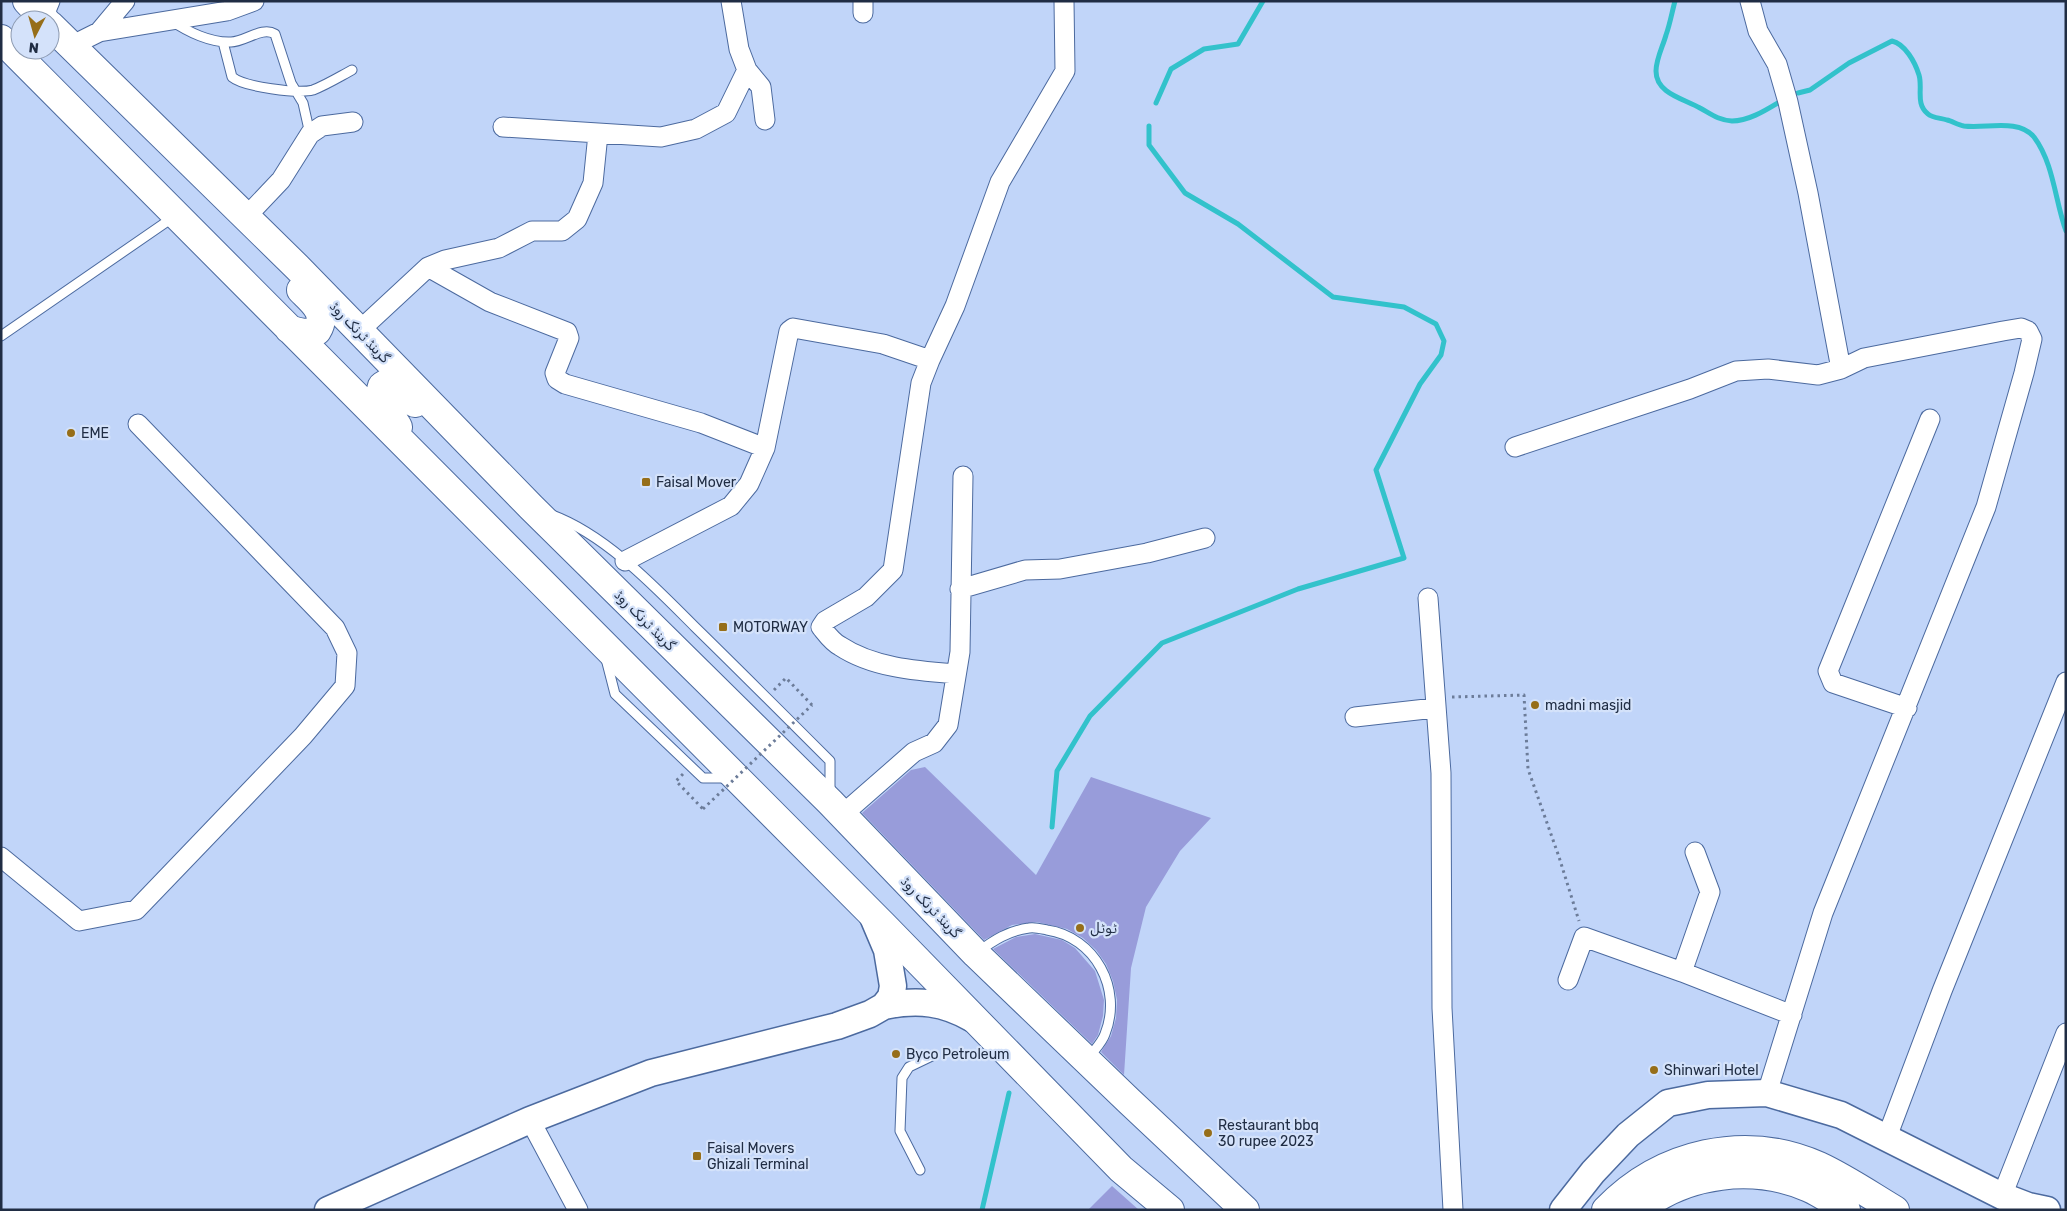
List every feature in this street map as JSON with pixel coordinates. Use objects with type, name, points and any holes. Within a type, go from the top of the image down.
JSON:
[{"type":"highway","name":"گرینڈ ٹرنک روڈ","points":[[60,33],[159,134],[246,217],[360,331],[531,508],[836,809],[976,954],[1245,1210]]},
{"type":"highway","points":[[1,39],[872,915],[1121,1169],[1170,1210]]},
{"type":"highway","points":[[159,134],[172,161],[318,307],[321,314],[321,324],[318,330],[303,334],[289,330]]},
{"type":"highway","points":[[441,416],[422,408],[387,383],[382,386],[379,392],[400,430],[491,515],[494,536]]},
{"type":"highway","points":[[1606,1210],[1641,1179],[1666,1165],[1699,1155],[1733,1150],[1774,1153],[1818,1166],[1895,1210]]},
{"type":"highway","points":[[1639,1210],[1668,1190],[1692,1181],[1717,1176],[1743,1174],[1778,1177],[1802,1186],[1846,1210]]},
{"type":"street","points":[[99,32],[126,1]]},
{"type":"street","points":[[71,46],[99,32],[227,11],[254,1]]},
{"type":"street","points":[[731,1],[739,49],[747,70],[761,87],[764,120]]},
{"type":"street","points":[[956,674],[924,671],[865,660],[838,646],[821,627],[825,620],[866,597],[893,570],[921,383],[956,306],[1000,182],[1065,71],[1064,1]]},
{"type":"street","points":[[1750,1],[1758,31],[1777,64],[1788,102],[1808,193],[1841,370]]},
{"type":"street","points":[[504,127],[661,137],[696,129],[726,113],[747,70]]},
{"type":"street","points":[[246,217],[281,180],[310,134],[322,126],[353,122]]},
{"type":"street","points":[[360,331],[428,267],[445,260],[499,248],[532,231],[562,231],[577,219],[593,183],[598,134]]},
{"type":"street","points":[[428,267],[490,302],[567,332],[568,338],[555,373],[557,380],[565,384],[701,423],[765,448]]},
{"type":"street","points":[[625,561],[731,506],[749,484],[765,448],[789,331],[793,328],[884,344],[930,360]]},
{"type":"street","points":[[1515,447],[1672,395],[1736,371],[1768,369],[1818,375],[1841,370],[1864,358],[2003,331],[2021,328],[2028,331],[2032,339],[1986,507],[1907,708],[1856,824],[1823,913],[1767,1093]]},
{"type":"street","points":[[1907,708],[1833,683],[1828,671],[1930,419]]},
{"type":"street","points":[[2,859],[79,921],[136,910],[303,736],[345,686],[347,653],[335,628],[138,424]]},
{"type":"street","points":[[836,809],[914,752],[934,743],[948,725],[960,652],[963,476]]},
{"type":"street","points":[[960,589],[1025,570],[1060,569],[1147,553],[1205,538]]},
{"type":"street","points":[[1428,598],[1434,703],[1441,773],[1442,1008],[1453,1210]]},
{"type":"street","points":[[1887,1137],[1942,991],[2066,682]]},
{"type":"street","points":[[1355,718],[1434,703]]},
{"type":"street","points":[[1682,972],[1710,892],[1695,852]]},
{"type":"street","points":[[872,915],[887,950],[892,972],[893,992],[884,1006]]},
{"type":"street","points":[[1568,980],[1584,937],[1682,972],[1792,1015]]},
{"type":"street","points":[[328,1210],[530,1120],[651,1073],[837,1026],[870,1014],[884,1006],[923,1001],[956,1009],[976,1021]]},
{"type":"street","points":[[2002,1196],[2066,1033]]},
{"type":"street","points":[[1563,1210],[1593,1172],[1628,1135],[1668,1103],[1708,1095],[1767,1093],[1841,1115],[1887,1137],[1940,1167],[2002,1196],[2028,1206],[2047,1210]]},
{"type":"street","points":[[530,1120],[578,1210]]},
{"type":"lane","points":[[170,20],[191,33],[223,42],[234,42],[264,31],[275,34],[295,91],[303,103],[310,134]]},
{"type":"lane","points":[[223,42],[232,77],[238,82],[295,91],[312,90],[352,70]]},
{"type":"lane","points":[[1,336],[175,216]]},
{"type":"lane","points":[[531,508],[571,522],[644,577],[830,761],[836,809]]},
{"type":"lane","points":[[976,954],[1001,935],[1031,927],[1061,932],[1088,948],[1105,974],[1112,1004],[1105,1035],[1087,1060]]},
{"type":"lane","points":[[920,1170],[900,1131],[902,1078],[909,1067],[934,1055]]},
{"type":"path","points":[[676,781],[704,810],[812,705],[786,678],[773,691]]},
{"type":"path","points":[[1434,703],[1439,697],[1524,695],[1528,769],[1559,856],[1584,937]]},
{"type":"building","points":[[925,767],[1036,875],[1091,777],[1211,818],[1180,851],[1146,907],[1131,968],[1124,1075],[1101,1052],[1111,1036],[1116,1018],[1117,1000],[1113,981],[1106,964],[1096,950],[1083,938],[1067,929],[1037,922],[1012,925],[984,940],[862,813],[911,770]]},
{"type":"building","points":[[1035,934],[1062,940],[1075,948],[1095,971],[1104,1000],[1103,1016],[1098,1035],[1092,1044],[993,949],[1016,937]]},
{"type":"building","points":[[1112,1186],[1139,1210],[1088,1210]]},
{"type":"waterway","points":[[1156,103],[1171,69],[1204,49],[1238,44],[1263,1]]},
{"type":"waterway","points":[[1675,1],[1669,27],[1656,66],[1657,79],[1666,90],[1672,95],[1715,116],[1732,121],[1751,117],[1781,101]]},
{"type":"waterway","points":[[1798,93],[1810,90],[1849,63],[1892,41],[1897,43],[1909,54],[1915,65],[1920,80],[1920,101],[1924,110],[1930,115],[1964,126],[2011,126],[2027,131],[2034,137],[2046,159],[2066,231]]},
{"type":"waterway","points":[[1052,827],[1057,771],[1090,716],[1162,643],[1298,589],[1404,558],[1376,470],[1420,384],[1441,355],[1444,341],[1436,324],[1404,307],[1333,297],[1238,224],[1185,193],[1149,145],[1149,126]]},
{"type":"waterway","points":[[982,1210],[1009,1093]]},
{"type":"place","name":"EME","points":[[71,433]]},
{"type":"place","name":"Faisal Mover","points":[[646,482]]},
{"type":"place","name":"MOTORWAY","points":[[723,627]]},
{"type":"place","name":"madni masjid","points":[[1535,705]]},
{"type":"place","name":"ٹوٹل","points":[[1080,928]]},
{"type":"place","name":"Byco Petroleum","points":[[896,1054]]},
{"type":"place","name":"Shinwari Hotel","points":[[1654,1070]]},
{"type":"place","name":"Restaurant bbq 30 rupee 2023","points":[[1208,1133]]},
{"type":"place","name":"Faisal Movers Ghizali Terminal","points":[[697,1156]]}]
